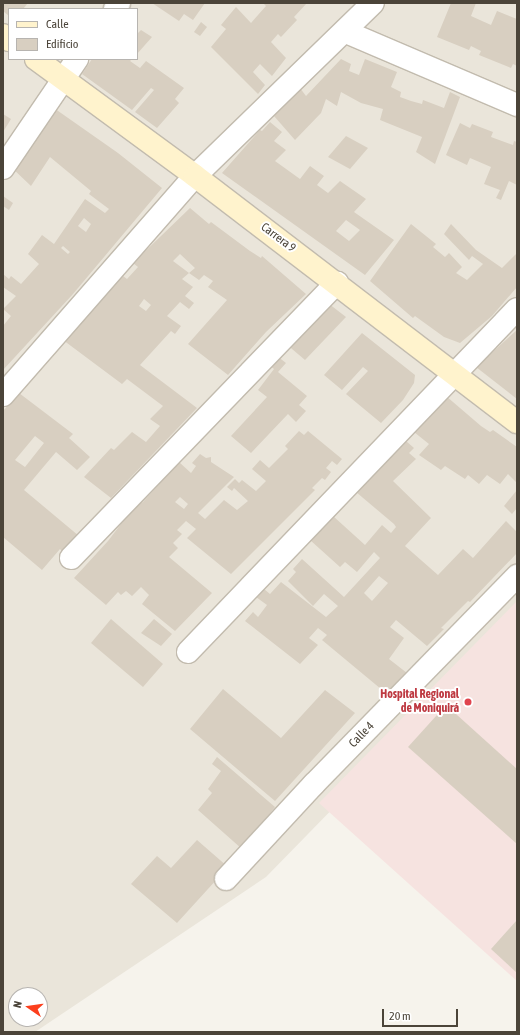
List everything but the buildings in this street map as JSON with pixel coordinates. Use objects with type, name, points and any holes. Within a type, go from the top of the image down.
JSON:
[{"type":"main road","name":"Carrera 9","points":[[37,60],[337,283],[517,422]]},
{"type":"street","points":[[3,395],[195,176],[346,32],[373,3]]},
{"type":"street","points":[[346,32],[517,105]]},
{"type":"street","points":[[3,168],[76,60]]},
{"type":"street","points":[[71,558],[337,283]]},
{"type":"street","points":[[188,652],[517,309]]},
{"type":"street","name":"Calle 4","points":[[226,878],[314,784],[517,576]]},
{"type":"shaded area","points":[[3,3],[517,3],[517,620],[266,877],[48,1023],[48,987],[8,987],[8,1027],[42,1027],[35,1032],[3,1032]]},
{"type":"shaded area","name":"Hospital Regional de Moniquirá","points":[[517,601],[517,981],[319,803]]},
{"type":"place","name":"Hospital Regional de Moniquirá","points":[[468,702]]}]
